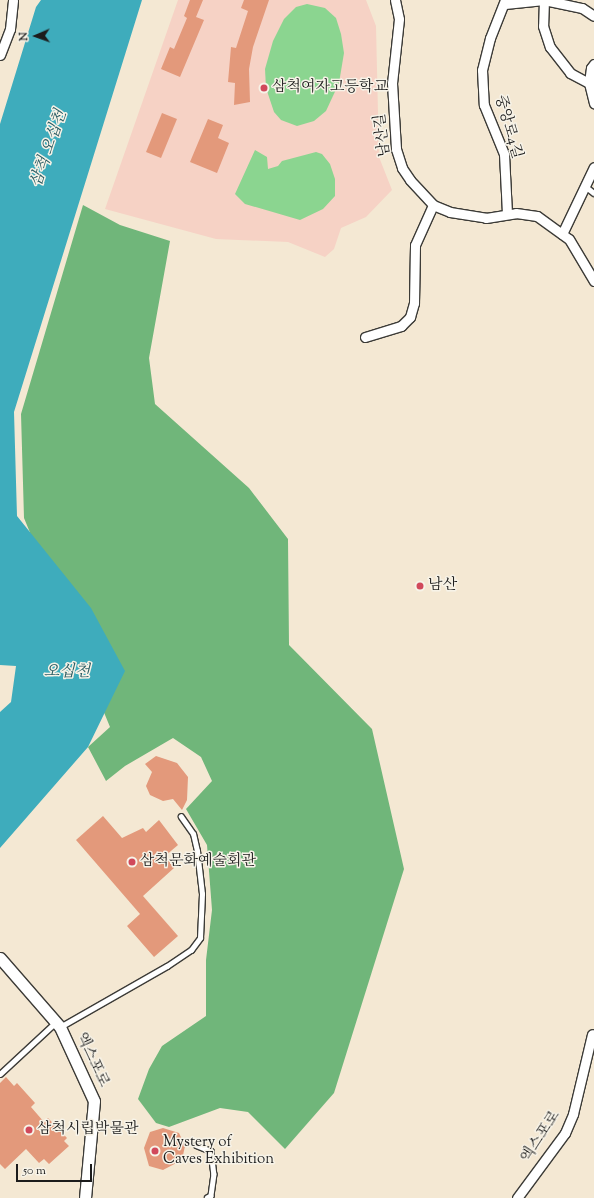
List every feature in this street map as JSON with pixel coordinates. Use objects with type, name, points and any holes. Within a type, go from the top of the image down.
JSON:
[{"type":"street","points":[[0,55],[10,29],[13,0]]},
{"type":"street","name":"남산길","points":[[395,0],[399,19],[392,82],[396,149],[402,168],[410,180],[433,205]]},
{"type":"street","points":[[544,0],[544,26],[550,47],[570,73],[589,83]]},
{"type":"street","name":"중앙로4길","points":[[507,214],[508,188],[504,154],[484,104],[482,70],[490,38],[505,2],[544,0],[582,8],[594,16]]},
{"type":"street","points":[[594,64],[591,68],[589,83],[594,103]]},
{"type":"street","points":[[562,234],[594,167]]},
{"type":"street","points":[[365,337],[401,326],[410,317],[414,303],[415,245],[433,205],[470,216],[486,218],[507,214],[537,216],[569,239],[594,281]]},
{"type":"street","name":"엑스포로","points":[[0,958],[58,1024],[94,1101],[85,1198]]},
{"type":"street","name":"엑스포로","points":[[517,1198],[564,1133],[573,1114],[590,1063],[592,1034]]},
{"type":"lane","points":[[585,186],[594,193]]},
{"type":"lane","points":[[0,1074],[58,1024],[167,966],[191,950],[200,938],[202,894],[197,851],[194,834],[181,817]]},
{"type":"lane","points":[[196,1145],[211,1151],[214,1174],[211,1196],[207,1198]]},
{"type":"shaded area","points":[[178,0],[366,0],[376,26],[379,157],[392,190],[366,217],[341,228],[334,249],[325,257],[288,242],[216,239],[105,209]]},
{"type":"green space","points":[[307,4],[325,8],[336,18],[341,34],[344,53],[339,83],[326,111],[314,121],[297,126],[281,120],[274,112],[266,88],[265,69],[273,41],[284,19],[296,7]]},
{"type":"green space","points":[[255,150],[267,157],[268,169],[278,166],[282,161],[316,152],[322,154],[330,164],[335,179],[335,196],[323,209],[300,220],[245,204],[235,194]]},
{"type":"green space","points":[[83,205],[120,225],[170,241],[149,358],[155,404],[249,488],[288,539],[289,645],[372,729],[404,869],[334,1093],[285,1149],[248,1112],[220,1108],[169,1127],[156,1123],[138,1099],[149,1069],[162,1046],[206,1016],[206,960],[212,910],[207,845],[186,809],[212,781],[201,757],[173,738],[125,766],[106,781],[88,747],[110,727],[24,518],[21,414]]},
{"type":"water","name":"오십천","points":[[41,0],[142,0],[14,412],[17,516],[91,608],[125,671],[88,747],[0,848],[0,712],[11,702],[16,666],[0,665],[0,124],[36,7]]},
{"type":"building","points":[[190,0],[203,0],[196,17],[204,20],[180,77],[161,69],[170,47],[174,49],[187,18],[184,16]]},
{"type":"building","points":[[244,0],[269,0],[253,47],[249,69],[250,102],[234,105],[235,83],[228,82],[231,47],[236,48],[248,11],[241,8]]},
{"type":"building","points":[[162,113],[177,119],[161,158],[146,152]]},
{"type":"building","points":[[208,119],[223,125],[218,138],[229,143],[217,173],[190,162]]},
{"type":"building","points":[[156,756],[177,763],[188,777],[187,800],[182,810],[173,799],[163,801],[150,795],[146,786],[152,772],[145,764]]},
{"type":"building","name":"삼척문화예술회관","points":[[103,816],[122,838],[143,828],[146,832],[159,820],[178,845],[165,856],[174,868],[143,896],[178,936],[154,957],[127,926],[140,914],[76,840]]},
{"type":"building","name":"삼척시립박물관","points":[[6,1077],[14,1086],[17,1083],[35,1103],[31,1107],[44,1122],[48,1118],[67,1138],[64,1141],[69,1146],[49,1164],[44,1159],[39,1163],[26,1149],[5,1169],[0,1164],[0,1083]]},
{"type":"building","points":[[163,1128],[179,1133],[185,1146],[182,1160],[163,1170],[149,1166],[144,1148],[150,1132]]},
{"type":"place","name":"삼척여자고등학교","points":[[264,88]]},
{"type":"place","name":"남산","points":[[420,586]]},
{"type":"place","name":"삼척문화예술회관","points":[[132,862]]},
{"type":"place","name":"삼척시립박물관","points":[[29,1130]]},
{"type":"place","name":"Mystery of Caves Exhibition","points":[[155,1151]]},
{"type":"water label","name":"삼척 오십천","points":[[50,149]]}]
